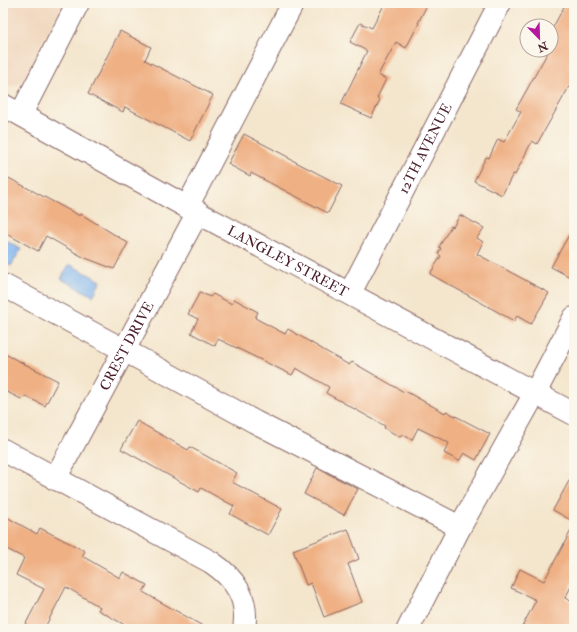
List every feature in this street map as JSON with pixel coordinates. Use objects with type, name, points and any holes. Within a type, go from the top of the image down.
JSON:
[{"type":"street","points":[[12,110],[78,3]]},
{"type":"street","name":"CREST DRIVE","points":[[56,479],[124,350],[293,3]]},
{"type":"street","name":"12TH AVENUE","points":[[350,293],[500,3]]},
{"type":"street","name":"LANGLEY STREET","points":[[12,110],[192,210],[350,293],[574,414]]},
{"type":"street","points":[[3,285],[255,422],[460,527]]},
{"type":"street","points":[[408,629],[460,527],[535,393],[574,318]]},
{"type":"street","points":[[3,450],[220,568],[240,592],[246,613],[244,629]]},
{"type":"shaded area","points":[[3,3],[63,3],[25,77],[19,83],[9,87],[3,86]]},
{"type":"water","points":[[3,239],[21,249],[11,266],[3,261]]},
{"type":"water","points":[[69,264],[101,281],[93,296],[61,279]]},
{"type":"building","points":[[385,3],[428,3],[406,48],[396,42],[378,75],[386,79],[377,98],[380,100],[371,118],[341,104],[367,51],[350,42],[360,23],[372,28]]},
{"type":"building","points":[[566,3],[574,3],[574,89],[569,87],[537,144],[532,141],[515,175],[513,174],[502,195],[474,181],[486,157],[489,158],[498,139],[504,142],[521,112],[516,109],[545,58],[559,58],[558,18]]},
{"type":"building","points":[[120,31],[151,47],[145,60],[213,95],[190,141],[125,107],[123,112],[88,94]]},
{"type":"building","points":[[244,134],[342,186],[328,213],[251,173],[250,176],[228,164]]},
{"type":"building","points":[[3,175],[80,216],[81,214],[128,243],[114,269],[83,257],[46,236],[38,251],[3,232]]},
{"type":"building","points":[[460,215],[484,228],[477,238],[483,242],[477,254],[549,293],[531,324],[517,316],[514,321],[430,274],[441,256],[438,254],[441,248],[439,247],[451,226],[453,227]]},
{"type":"building","points":[[574,226],[574,279],[551,267]]},
{"type":"building","points":[[200,292],[210,297],[213,294],[232,304],[234,299],[258,312],[255,318],[285,334],[288,329],[349,365],[352,362],[404,392],[405,391],[445,413],[446,411],[490,434],[476,460],[464,453],[459,461],[444,453],[449,443],[418,428],[412,440],[402,434],[400,437],[384,428],[385,426],[326,393],[329,387],[296,368],[292,375],[218,339],[215,346],[191,333],[198,319],[188,314]]},
{"type":"building","points":[[3,353],[58,381],[45,406],[25,396],[23,400],[3,390]]},
{"type":"building","points":[[137,421],[188,450],[190,447],[237,473],[232,482],[282,509],[268,535],[230,514],[234,506],[201,488],[199,492],[121,449]]},
{"type":"building","points":[[317,468],[358,489],[344,515],[304,494]]},
{"type":"building","points":[[574,472],[574,522],[553,510]]},
{"type":"building","points":[[3,515],[37,534],[40,528],[85,551],[82,556],[120,578],[123,572],[147,585],[143,592],[208,629],[132,629],[98,610],[100,607],[66,587],[44,629],[23,629],[44,589],[16,575],[24,558],[3,547]]},
{"type":"building","points":[[574,525],[574,581],[565,598],[574,603],[574,629],[521,629],[536,600],[511,588],[520,569],[544,581]]},
{"type":"building","points":[[348,529],[359,559],[348,564],[362,602],[324,617],[311,583],[306,585],[293,550]]}]
